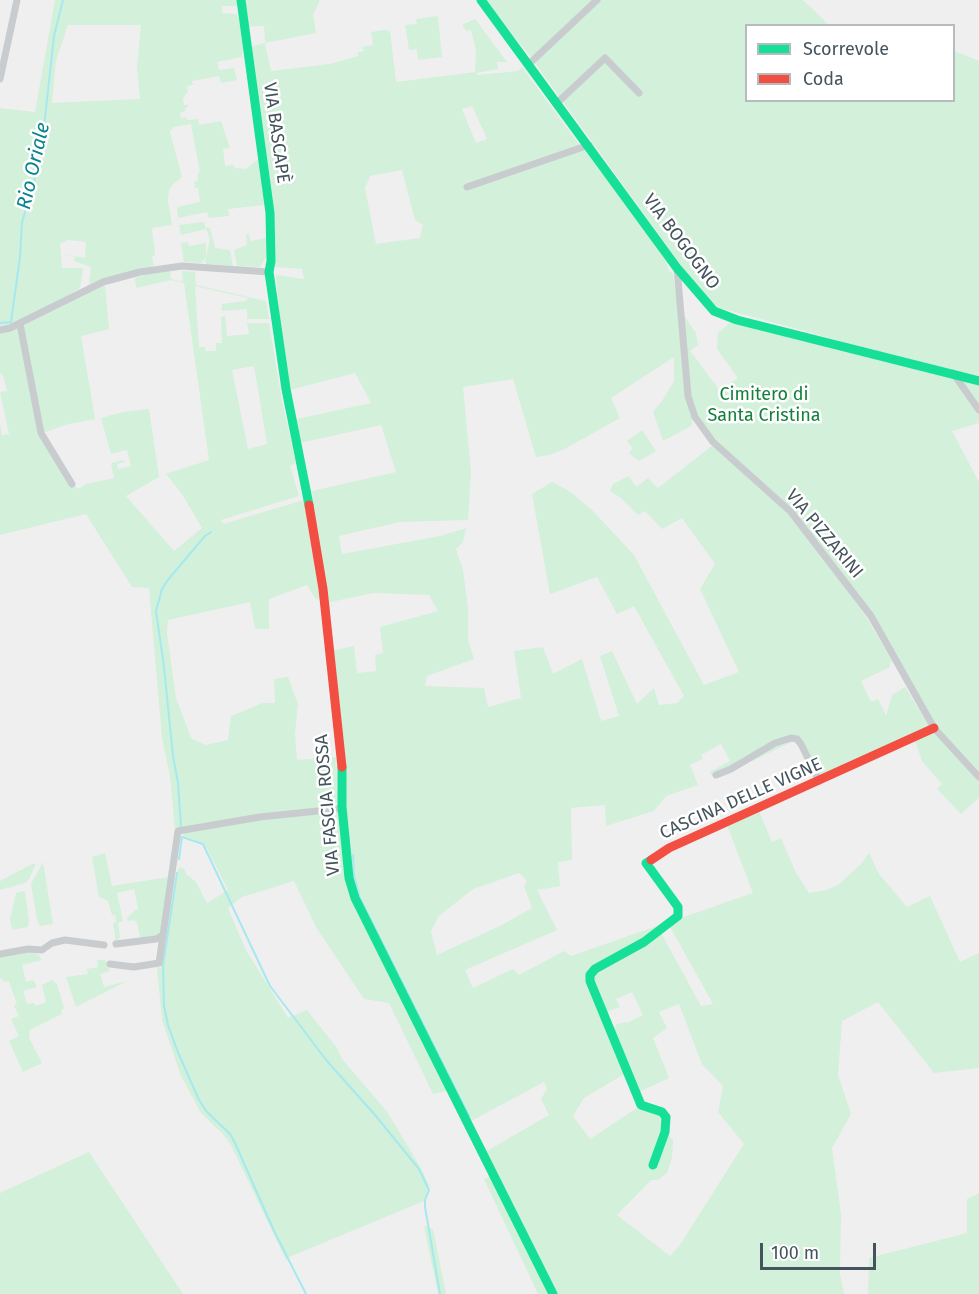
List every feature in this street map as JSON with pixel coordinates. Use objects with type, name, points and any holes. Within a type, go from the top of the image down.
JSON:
[{"type":"street","points":[[0,79],[17,0]]},
{"type":"street","name":"VIA BASCAPÈ","points":[[241,0],[270,213],[271,261],[269,272]]},
{"type":"street","name":"VIA BOGOGNO","points":[[481,0],[677,268],[714,311],[737,320],[979,381]]},
{"type":"street","points":[[529,64],[597,0]]},
{"type":"street","points":[[557,103],[605,58],[639,93]]},
{"type":"street","points":[[467,187],[589,145]]},
{"type":"street","points":[[0,330],[20,324],[103,282],[140,272],[182,266],[269,272]]},
{"type":"street","name":"VIA PIZZARINI","points":[[677,268],[688,396],[695,417],[713,442],[791,512],[871,616],[934,728],[979,777]]},
{"type":"street","name":"VIA FASCIA ROSSA","points":[[269,272],[286,389],[308,496],[323,589],[342,765],[342,807],[349,878],[355,898],[553,1294]]},
{"type":"street","points":[[20,324],[41,433],[72,484]]},
{"type":"street","points":[[952,373],[979,410]]},
{"type":"street","name":"CASCINA DELLE VIGNE","points":[[653,1165],[665,1132],[666,1117],[662,1112],[641,1105],[592,988],[590,975],[595,969],[627,953],[672,922],[679,912],[673,899],[646,863],[669,848],[934,728]]},
{"type":"street","points":[[717,775],[775,743],[791,738],[797,739],[801,744],[819,781]]},
{"type":"street","points":[[110,964],[134,967],[159,963],[178,831],[260,817],[342,807]]},
{"type":"street","points":[[116,944],[156,939],[163,935]]},
{"type":"street","points":[[0,954],[28,949],[42,950],[51,943],[65,940],[105,945]]},
{"type":"green space","points":[[55,0],[238,0],[236,6],[222,6],[222,13],[236,14],[239,19],[242,57],[217,62],[219,70],[234,68],[237,80],[221,83],[219,76],[192,81],[193,85],[187,86],[188,93],[183,98],[184,105],[188,107],[180,113],[181,119],[186,117],[187,120],[198,119],[199,125],[221,121],[230,148],[223,149],[225,166],[233,165],[235,168],[246,169],[257,160],[260,161],[264,205],[228,209],[229,216],[209,218],[207,212],[178,218],[177,207],[200,202],[198,188],[195,188],[194,182],[198,180],[200,172],[191,124],[173,127],[170,132],[182,177],[169,190],[168,201],[172,225],[152,228],[154,266],[136,271],[151,274],[170,271],[171,279],[183,282],[182,271],[195,272],[196,285],[266,301],[269,319],[247,319],[247,309],[222,311],[222,304],[246,301],[248,298],[195,286],[199,347],[205,347],[205,351],[216,351],[216,343],[222,343],[221,317],[225,316],[227,336],[249,334],[247,323],[269,323],[282,401],[296,463],[290,466],[299,496],[221,520],[223,524],[304,500],[320,600],[315,598],[307,585],[269,599],[269,629],[255,629],[250,602],[168,620],[167,633],[176,698],[191,738],[205,745],[228,740],[231,716],[263,703],[275,703],[274,679],[288,677],[298,704],[295,734],[297,760],[336,757],[338,801],[336,805],[175,830],[170,776],[162,738],[149,588],[132,587],[86,514],[0,535],[0,424],[2,435],[9,434],[0,392],[7,391],[0,370],[0,332],[20,327],[39,435],[71,487],[75,486],[78,489],[86,484],[114,478],[111,463],[124,460],[117,464],[118,469],[131,466],[127,450],[111,454],[101,418],[122,412],[149,409],[159,477],[126,496],[174,551],[202,528],[182,494],[166,474],[209,460],[184,283],[171,280],[136,288],[135,278],[148,274],[100,280],[89,284],[91,267],[74,261],[75,257],[61,254],[62,268],[83,268],[80,288],[13,324],[0,326],[0,108],[35,112]],"holes":[[[68,25],[141,25],[137,67],[140,99],[52,103],[56,61]],[[68,240],[86,242],[85,258],[61,254],[60,244]],[[254,366],[267,444],[248,449],[232,370]]]},
{"type":"green space","points":[[242,0],[320,0],[313,15],[316,33],[265,43],[264,26],[242,27]]},
{"type":"green space","points":[[484,0],[803,0],[828,24],[745,24],[745,102],[955,102],[955,51],[979,61],[979,376],[885,356],[816,334],[720,308],[704,297],[527,52]]},
{"type":"green space","points":[[438,16],[442,57],[418,60],[417,49],[409,50],[405,25],[417,24],[416,19]]},
{"type":"green space","points":[[475,19],[507,62],[497,62],[498,69],[476,73],[478,75],[518,71],[522,67],[580,146],[585,149],[620,195],[666,262],[669,271],[673,273],[693,417],[691,426],[663,441],[653,412],[674,381],[674,357],[611,398],[620,418],[566,448],[550,455],[536,457],[513,379],[463,387],[471,472],[468,520],[400,522],[339,536],[342,554],[440,536],[466,528],[463,542],[456,549],[463,570],[468,608],[468,640],[474,659],[427,676],[425,686],[484,688],[488,707],[521,698],[514,651],[543,647],[553,674],[582,659],[601,721],[619,716],[600,656],[612,651],[637,704],[654,688],[659,705],[677,703],[684,696],[634,606],[617,614],[597,577],[550,594],[532,494],[552,482],[571,492],[593,511],[634,555],[704,685],[739,672],[700,589],[715,564],[682,518],[662,529],[645,511],[638,515],[621,498],[610,491],[613,484],[629,476],[636,487],[648,478],[658,488],[713,445],[785,508],[867,618],[892,661],[890,667],[861,681],[871,702],[878,699],[886,716],[892,695],[905,687],[930,727],[821,778],[794,741],[714,779],[710,772],[730,761],[721,744],[701,755],[703,759],[690,765],[698,785],[666,796],[654,811],[606,826],[605,805],[571,808],[572,860],[558,862],[560,886],[537,890],[557,930],[465,970],[473,988],[513,969],[519,975],[564,951],[571,956],[663,924],[587,975],[626,1073],[584,1098],[573,1116],[590,1139],[640,1106],[661,1113],[666,1132],[673,1140],[672,1158],[667,1173],[658,1180],[651,1180],[617,1215],[670,1256],[680,1245],[744,1144],[718,1112],[723,1086],[702,1064],[679,1004],[659,1012],[667,1028],[653,1038],[669,1078],[637,1093],[613,1029],[617,1024],[627,1023],[643,1015],[632,992],[616,999],[620,1007],[606,1012],[593,982],[594,974],[660,931],[701,1006],[713,1004],[669,925],[678,919],[753,893],[727,825],[759,811],[772,842],[781,838],[796,873],[809,893],[838,885],[861,864],[869,853],[879,874],[907,907],[930,896],[960,962],[979,953],[979,1068],[934,1073],[878,1002],[842,1021],[838,1075],[851,1114],[832,1148],[841,1214],[840,1274],[844,1294],[555,1294],[485,1152],[549,1115],[541,1099],[547,1089],[544,1082],[471,1121],[358,898],[348,848],[344,752],[331,651],[354,646],[357,673],[376,671],[375,655],[383,653],[380,627],[438,611],[429,595],[373,593],[326,603],[312,491],[396,472],[381,425],[300,443],[297,419],[371,403],[355,373],[290,390],[279,316],[276,275],[304,279],[302,269],[275,267],[271,199],[249,47],[265,43],[271,71],[330,64],[358,56],[358,52],[365,51],[361,47],[373,45],[371,32],[390,31],[396,82],[475,72],[476,51],[471,30],[466,31],[462,25]],"holes":[[[472,106],[487,139],[476,143],[462,109]],[[402,170],[415,220],[423,225],[420,238],[376,244],[365,188],[370,176]],[[519,873],[527,881],[524,886],[532,908],[502,925],[437,955],[431,931],[439,916],[473,889]]]},
{"type":"green space","points":[[204,222],[206,228],[210,228],[215,248],[230,250],[233,266],[205,262],[210,239],[206,229],[181,235],[179,225]]},
{"type":"green space","points":[[246,234],[249,234],[250,241],[266,238],[266,257],[260,267],[237,266],[234,250],[247,245]]},
{"type":"green space","points":[[188,242],[189,246],[206,243],[206,257],[201,263],[184,262],[181,243]]},
{"type":"green space","points":[[105,285],[109,329],[81,336],[95,419],[69,424],[42,433],[21,327]]},
{"type":"green space","name":"Cimitero di Santa Cristina","points":[[683,314],[696,333],[698,345],[690,351],[720,391],[738,378],[717,349],[718,333],[731,322],[979,384],[979,423],[952,431],[979,482],[979,771],[936,727],[872,616],[792,511],[714,439],[698,415],[691,397]]},
{"type":"green space","points":[[642,430],[656,451],[639,461],[629,453],[633,448],[627,441]]},
{"type":"green space","points":[[934,732],[979,780],[979,798],[961,814],[937,789],[942,784],[922,761],[915,740]]},
{"type":"green space","points":[[341,813],[347,877],[449,1090],[433,1094],[389,1003],[364,999],[316,927],[294,881],[242,897],[228,908],[246,950],[288,1018],[307,1010],[337,1048],[342,1059],[388,1113],[429,1186],[424,1201],[286,1260],[231,1145],[201,1113],[181,1076],[162,1020],[157,967],[161,968],[178,869],[181,867],[196,882],[207,903],[228,890],[204,843],[183,836],[184,833],[286,816]]},
{"type":"green space","points":[[105,853],[112,886],[169,877],[162,932],[158,937],[140,938],[137,922],[128,921],[127,918],[138,909],[134,889],[117,893],[123,921],[118,923],[120,937],[116,943],[113,923],[116,922],[115,915],[112,915],[108,901],[99,897],[92,857]]},
{"type":"green space","points":[[43,862],[53,924],[40,926],[31,884]]},
{"type":"green space","points":[[36,864],[25,883],[0,890],[0,881]]},
{"type":"green space","points":[[25,891],[28,927],[12,930],[10,919],[16,893]]},
{"type":"green space","points":[[27,951],[38,954],[42,960],[22,965],[26,982],[33,980],[37,987],[23,991],[27,1004],[34,1003],[36,1006],[46,1002],[42,985],[52,980],[57,984],[64,1008],[61,1011],[62,1014],[30,1030],[29,1038],[42,1063],[23,1072],[9,1041],[19,1036],[11,1019],[19,1016],[14,1006],[17,1004],[9,981],[6,982],[0,978],[0,956]]},
{"type":"green space","points":[[97,960],[105,960],[110,971],[100,974],[104,987],[127,981],[76,1007],[66,977],[88,974],[87,969],[98,967]]},
{"type":"green space","points":[[89,1152],[183,1294],[0,1294],[0,1193]]},
{"type":"green space","points":[[492,1176],[548,1294],[538,1294],[484,1179]]},
{"type":"green space","points":[[979,1193],[979,1294],[868,1294],[869,1258],[967,1233],[967,1199]]},
{"type":"green space","points":[[424,1226],[433,1229],[446,1294],[438,1294]]},
{"type":"waterway","name":"Rio Oriale","points":[[0,323],[11,322],[20,257],[22,222],[33,187],[44,127],[54,36],[63,0]]},
{"type":"waterway","points":[[181,827],[178,783],[156,611],[162,589],[167,581],[211,532]]},
{"type":"waterway","points":[[179,859],[182,837],[203,844],[270,986],[327,1061],[419,1169],[429,1190],[425,1207],[440,1294]]},
{"type":"waterway","points":[[353,855],[354,876],[360,898],[469,1116]]},
{"type":"waterway","points":[[177,873],[163,965],[164,1006],[168,1025],[198,1098],[206,1111],[230,1134],[235,1143],[274,1231],[306,1294]]},
{"type":"traffic: fast","points":[[241,0],[270,213],[271,261],[269,272],[286,389],[309,505]]},
{"type":"traffic: fast","points":[[481,0],[677,268],[714,311],[737,320],[979,381]]},
{"type":"traffic: fast","points":[[342,767],[342,807],[349,878],[355,898],[553,1294]]},
{"type":"traffic: fast","points":[[651,860],[646,863],[678,907],[678,916],[644,942],[595,969],[590,975],[590,981],[641,1105],[662,1112],[666,1117],[665,1132],[653,1165]]},
{"type":"traffic: jam","points":[[309,505],[323,589],[342,767]]},
{"type":"traffic: jam","points":[[651,860],[669,848],[934,728]]}]
